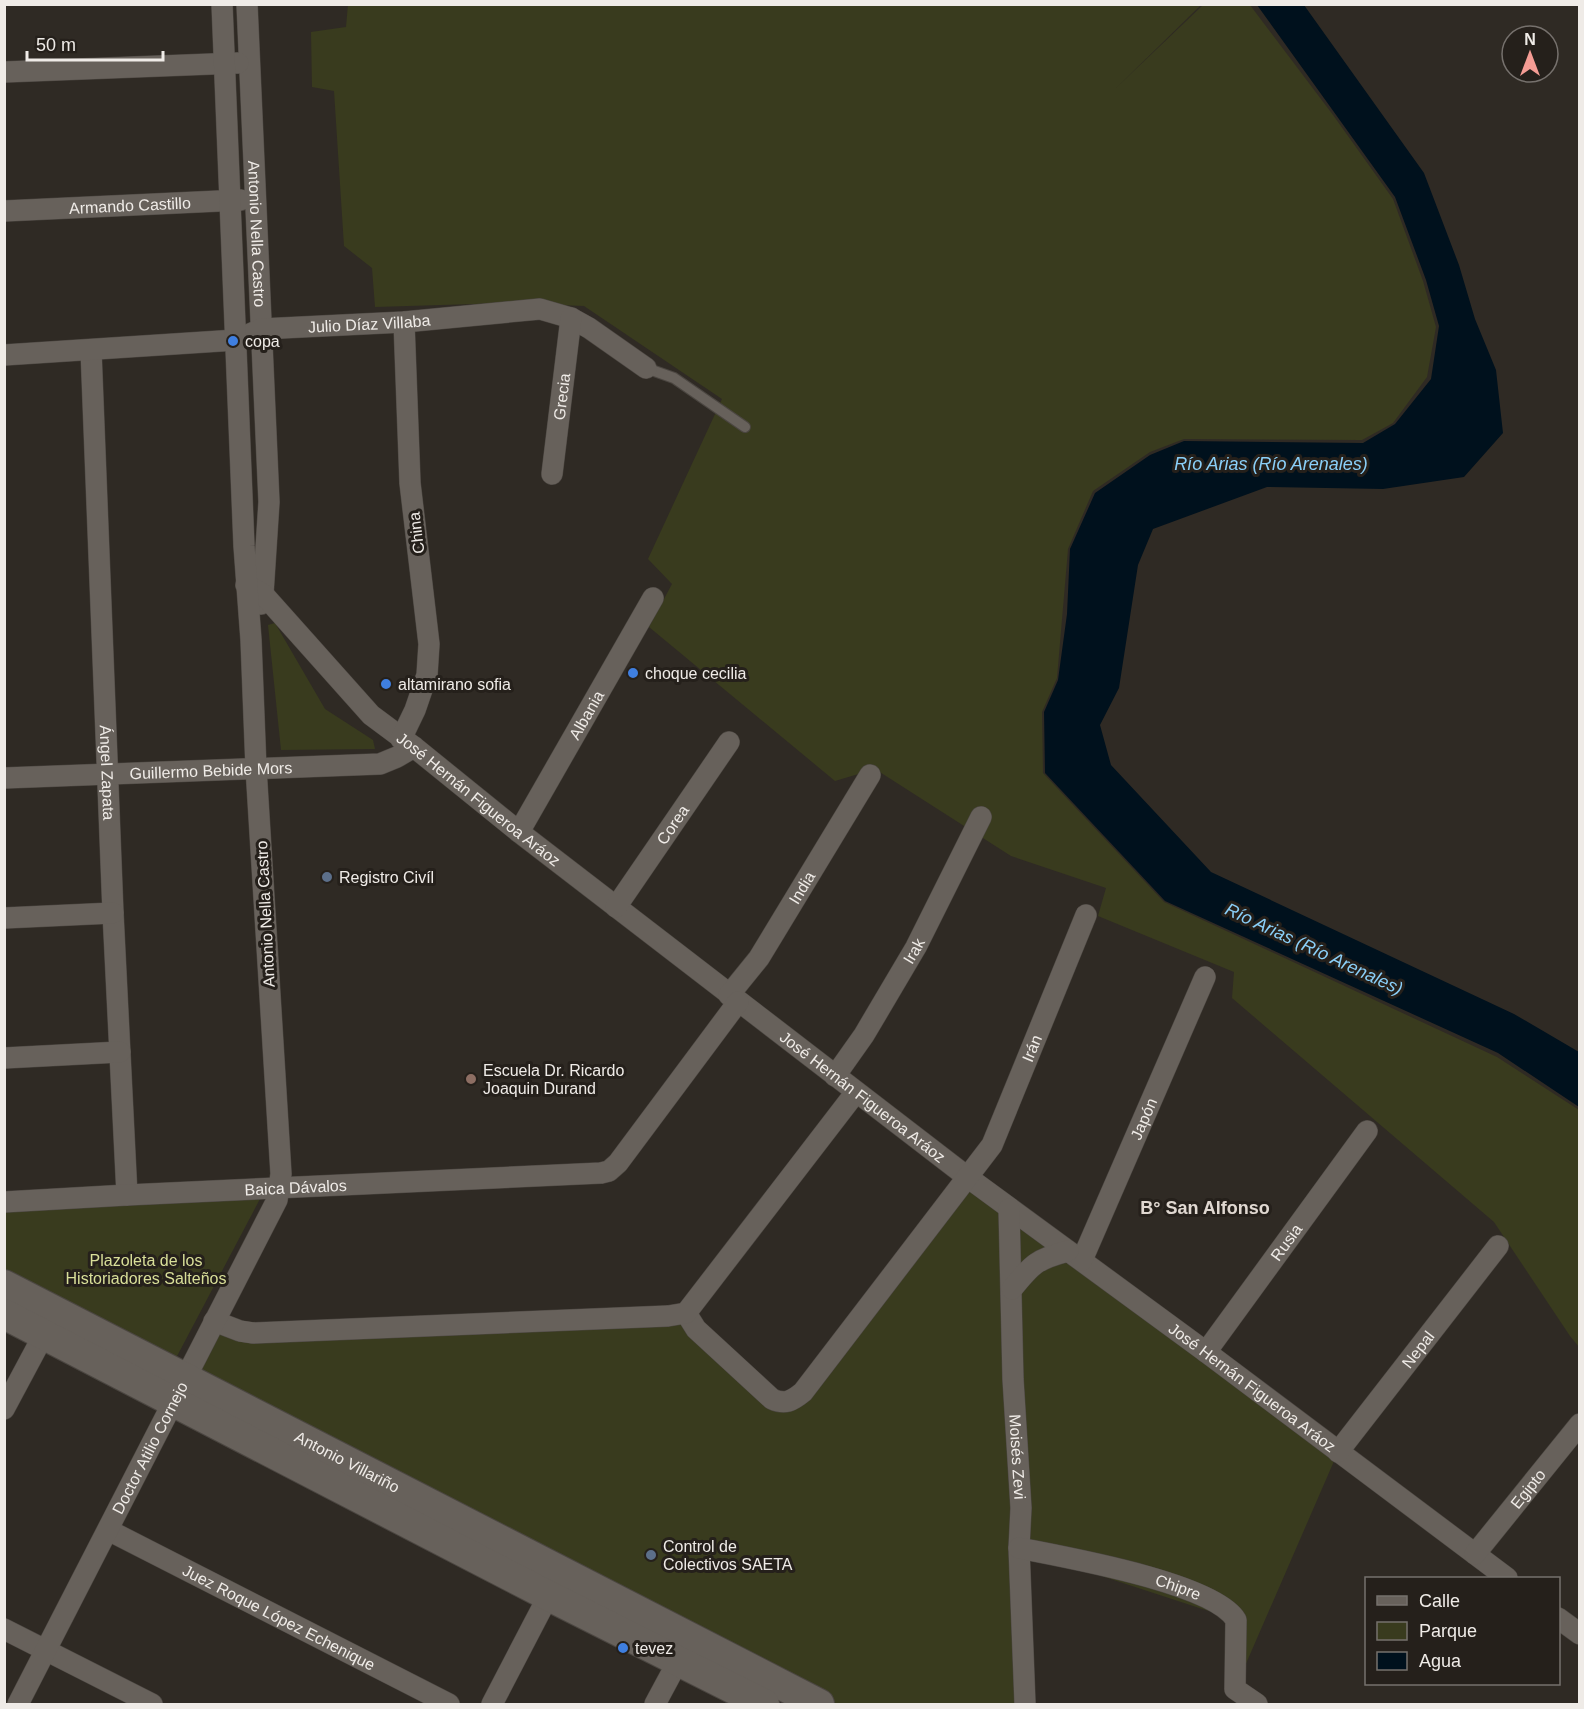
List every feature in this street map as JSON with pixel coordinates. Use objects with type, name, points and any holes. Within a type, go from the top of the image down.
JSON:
[{"type":"street","name":"Antonio Nella Castro","points":[[222,4],[236,340],[255,590]]},
{"type":"street","name":"Antonio Nella Castro","points":[[247,4],[269,502],[255,590],[251,640],[280,1189]]},
{"type":"street","points":[[4,72],[249,63]]},
{"type":"street","name":"Armando Castillo","points":[[4,211],[255,199]]},
{"type":"street","name":"Julio Díaz Villaba","points":[[4,355],[236,340],[261,329],[404,322],[540,309],[571,318],[589,328],[646,369]]},
{"type":"street","name":"Grecia","points":[[552,474],[571,318]]},
{"type":"street","name":"China","points":[[404,322],[410,483],[429,644],[427,675],[407,743]]},
{"type":"street","name":"Ángel Zapata","points":[[91,350],[113,914],[127,1195]]},
{"type":"street","name":"José Hernán Figueroa Aráoz","points":[[255,590],[371,715],[519,832],[733,999],[1009,1209],[1206,1352],[1506,1577]]},
{"type":"street","name":"Albania","points":[[519,832],[652,598]]},
{"type":"street","name":"Corea","points":[[616,908],[729,742]]},
{"type":"street","name":"Guillermo Bebide Mors","points":[[4,778],[380,764],[397,757],[407,743]]},
{"type":"street","name":"India","points":[[588,1175],[609,1171],[618,1164],[733,999],[870,775]]},
{"type":"street","name":"Irak","points":[[835,1076],[864,1035],[916,947],[981,817]]},
{"type":"street","points":[[4,918],[113,914]]},
{"type":"street","name":"Irán","points":[[686,1313],[696,1329],[772,1399],[782,1403],[794,1400],[803,1392],[992,1144],[1086,915]]},
{"type":"street","name":"Japón","points":[[1075,1256],[1205,977]]},
{"type":"street","points":[[4,1058],[120,1052]]},
{"type":"street","points":[[214,1321],[252,1333],[668,1316],[686,1313],[856,1092]]},
{"type":"street","name":"Rusia","points":[[1206,1352],[1367,1131]]},
{"type":"street","name":"Baica Dávalos","points":[[4,1202],[588,1175]]},
{"type":"street","name":"Doctor Atilio Cornejo","points":[[18,1704],[277,1200],[280,1189]]},
{"type":"street","name":"Moisés Zevi","points":[[1009,1209],[1013,1379],[1021,1508],[1019,1548],[1025,1704]]},
{"type":"street","name":"Nepal","points":[[1338,1452],[1498,1246]]},
{"type":"street","points":[[1012,1289],[1035,1263],[1046,1257],[1075,1256]]},
{"type":"street","name":"Antonio Villariño","points":[[4,1285],[50,1323],[684,1650]]},
{"type":"street","name":"Antonio Villariño","points":[[4,1314],[50,1323]]},
{"type":"street","points":[[4,1409],[50,1323]]},
{"type":"street","name":"Egipto","points":[[1475,1554],[1580,1424]]},
{"type":"street","name":"Juez Roque López Echenique","points":[[108,1530],[449,1704]]},
{"type":"street","name":"Chipre","points":[[1019,1548],[1099,1564],[1144,1576],[1196,1593],[1231,1611],[1236,1620],[1235,1697],[1257,1704]]},
{"type":"street","points":[[492,1704],[555,1584]]},
{"type":"street","points":[[1560,1620],[1580,1635]]},
{"type":"street","points":[[4,1629],[152,1704]]},
{"type":"street","points":[[655,1704],[684,1650]]},
{"type":"street","points":[[684,1650],[764,1704]]},
{"type":"street","points":[[684,1650],[819,1704]]},
{"type":"lane","points":[[646,369],[674,378],[746,427]]},
{"type":"green space","points":[[348,4],[1201,5],[1115,89],[1203,5],[1250,5],[1393,199],[1423,281],[1436,327],[1427,377],[1393,423],[1362,440],[1184,439],[1150,452],[1093,491],[1068,549],[1057,678],[1042,712],[1043,773],[1164,902],[1497,1057],[1579,1110],[1579,1347],[1494,1222],[1232,998],[1234,972],[1098,916],[1106,888],[1011,856],[875,769],[835,781],[649,627],[672,584],[648,559],[722,399],[584,306],[507,303],[375,307],[372,268],[344,246],[334,91],[312,87],[311,32],[346,27]]},
{"type":"green space","points":[[275,623],[325,709],[373,740],[375,749],[281,750],[268,625]]},
{"type":"green space","name":"Plazoleta de los Historiadores Salteños","points":[[966,1176],[1338,1452],[1235,1689],[1236,1620],[1019,1549],[1025,1704],[819,1704],[186,1379],[214,1321],[253,1333],[686,1313],[782,1403]]},
{"type":"green space","name":"Plazoleta de los Historiadores Salteños","points":[[261,1197],[175,1360],[5,1272],[5,1210]]},
{"type":"water","name":"Río Arias (Río Arenales)","points":[[1257,5],[1304,5],[1424,173],[1459,265],[1475,319],[1496,370],[1503,433],[1464,477],[1383,489],[1267,487],[1153,529],[1138,565],[1119,688],[1100,725],[1111,765],[1211,872],[1514,1014],[1579,1052],[1579,1107],[1498,1053],[1165,901],[1045,773],[1044,712],[1058,680],[1067,614],[1070,549],[1095,493],[1150,455],[1184,441],[1363,443],[1395,424],[1431,379],[1439,326],[1426,280],[1395,197]]},
{"type":"place","name":"copa","points":[[233,341]]},
{"type":"place","name":"choque cecilia","points":[[633,673]]},
{"type":"place","name":"altamirano sofia","points":[[386,684]]},
{"type":"place","name":"Registro Civíl","points":[[327,877]]},
{"type":"place","name":"Escuela Dr. Ricardo Joaquin Durand","points":[[471,1079]]},
{"type":"place","name":"Control de Colectivos SAETA","points":[[651,1555]]},
{"type":"place","name":"tevez","points":[[623,1648]]},
{"type":"district","name":"B° San Alfonso","points":[[1205,1208]]}]
